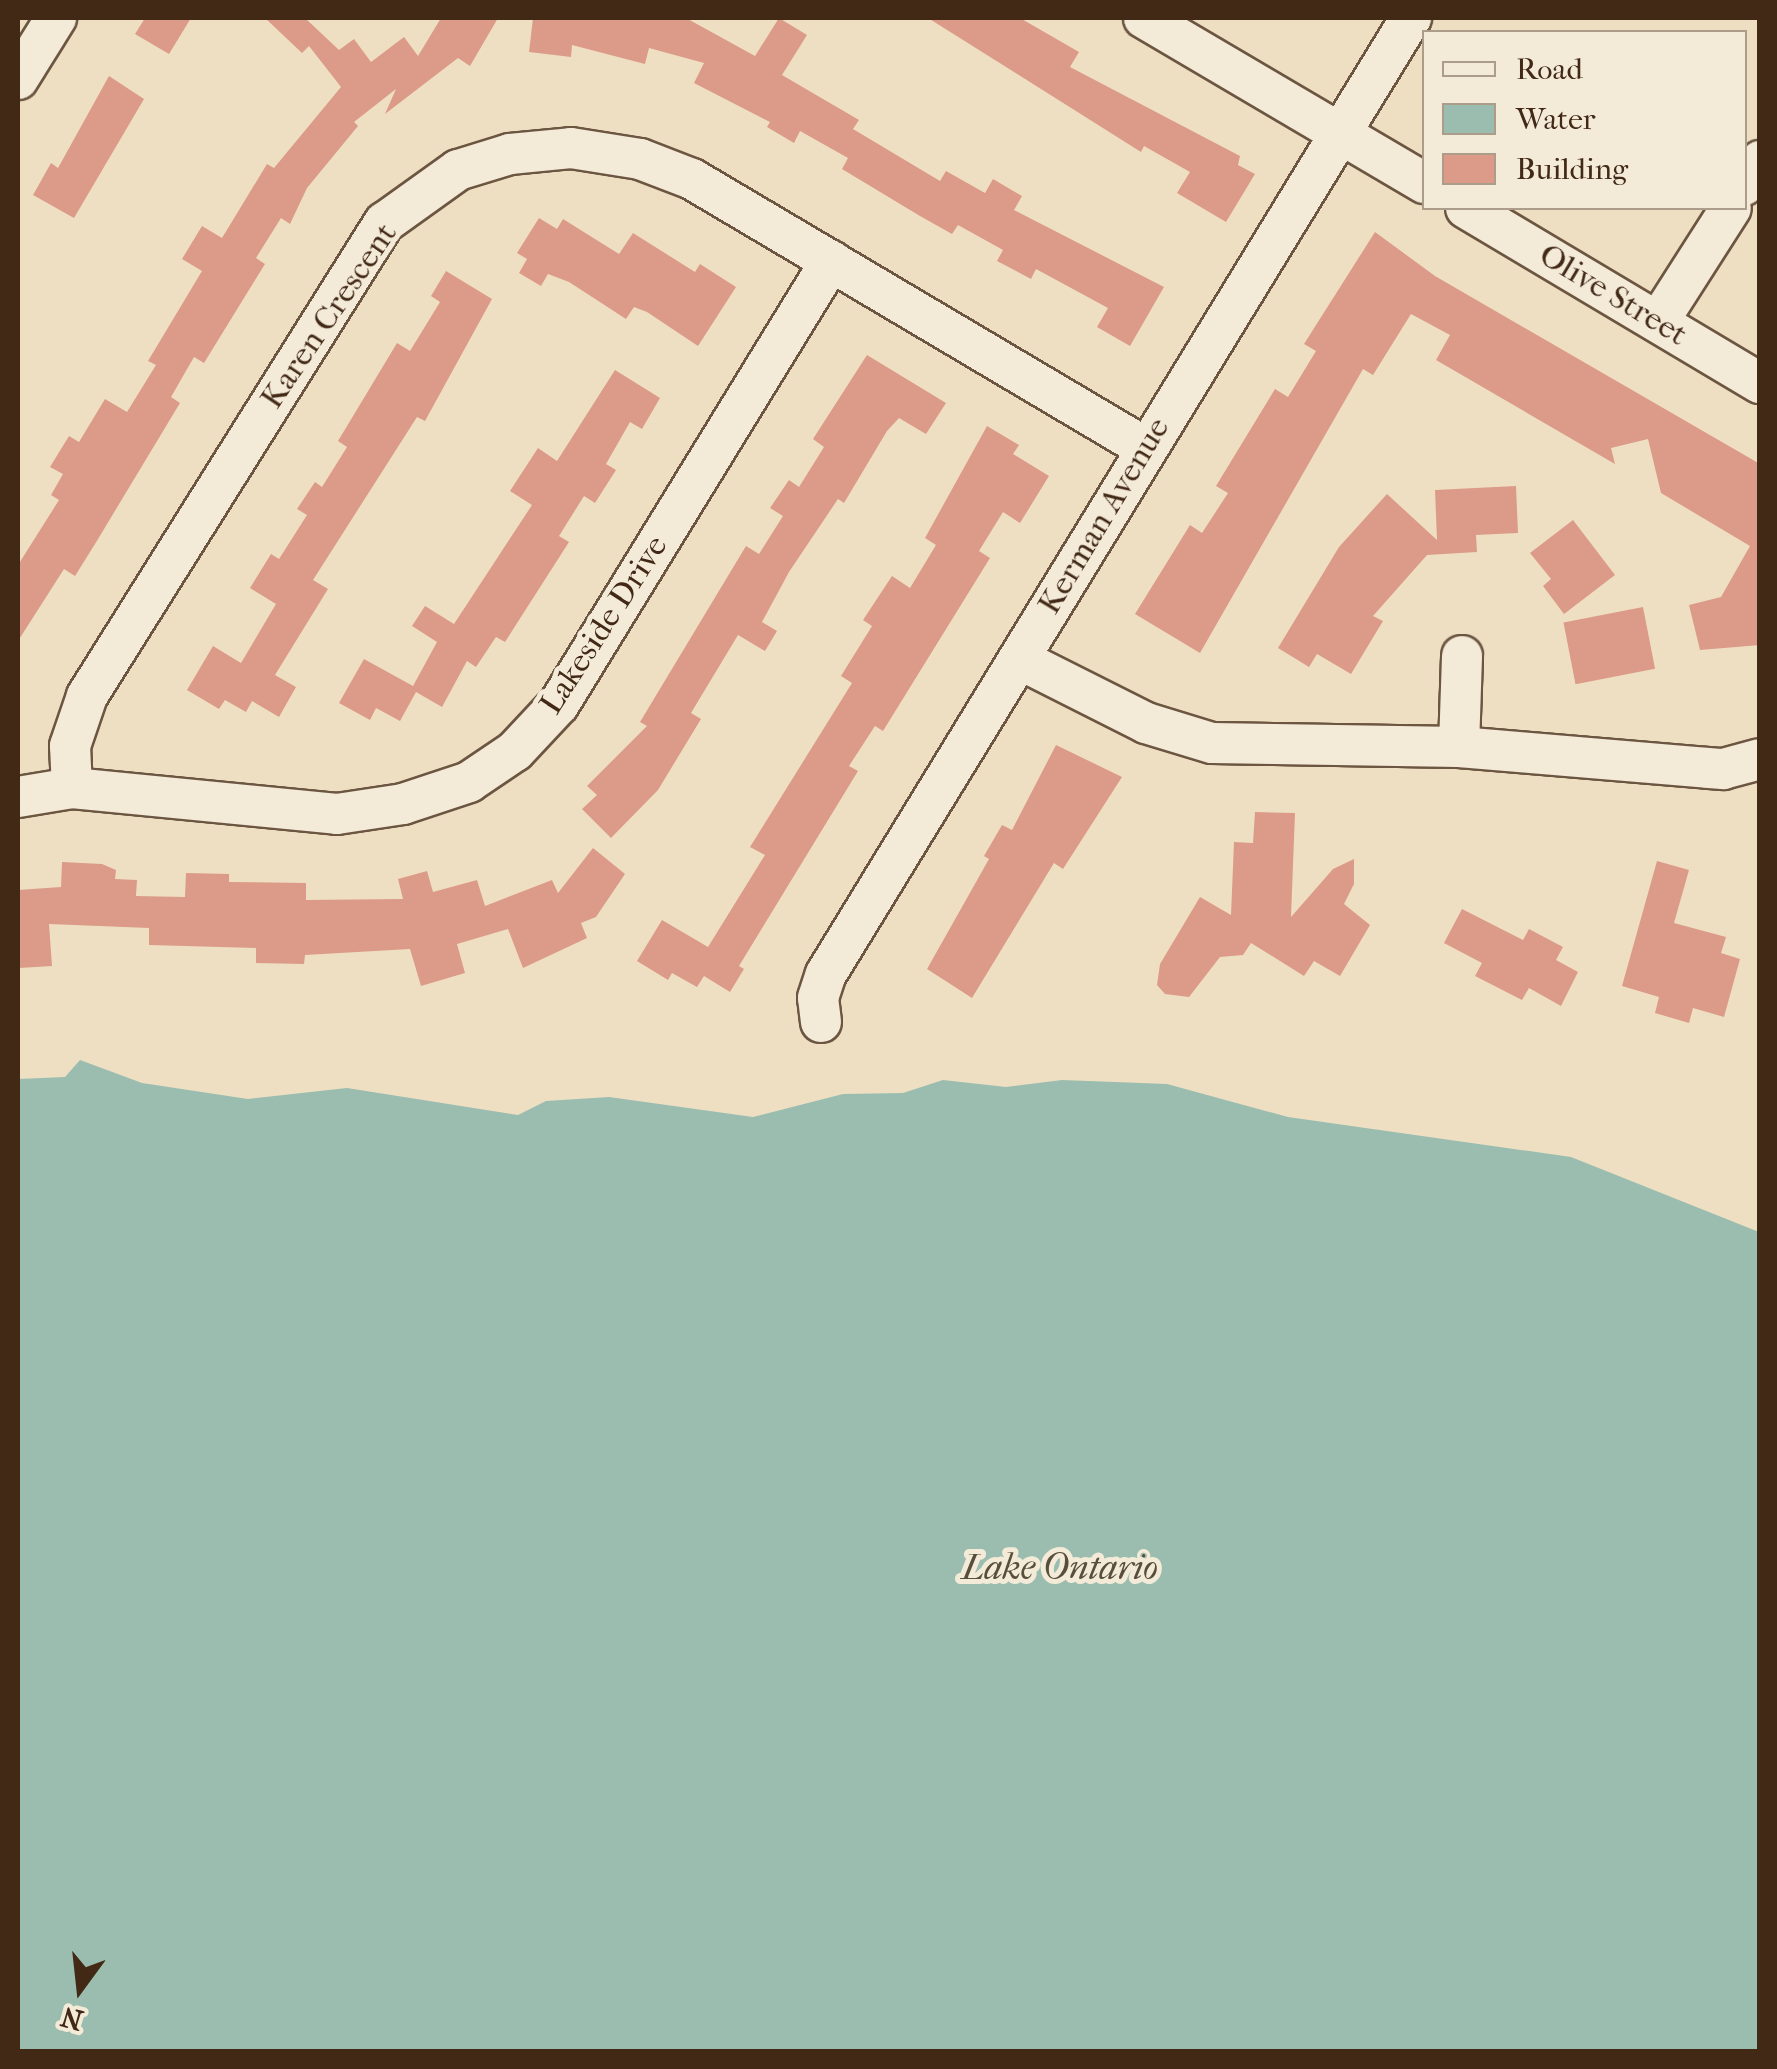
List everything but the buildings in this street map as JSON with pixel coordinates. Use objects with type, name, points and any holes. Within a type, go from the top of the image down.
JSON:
[{"type":"street","points":[[19,73],[56,18]]},
{"type":"street","points":[[1144,18],[1422,181]]},
{"type":"street","name":"Kerman Avenue","points":[[821,1022],[826,974],[1144,447],[1411,18]]},
{"type":"street","name":"Karen Crescent","points":[[72,788],[70,746],[97,679],[384,224],[458,170],[510,154],[571,148],[640,158],[692,179],[1144,447]]},
{"type":"street","name":"Olive Street","points":[[1469,210],[1760,383]]},
{"type":"street","points":[[1658,322],[1729,210]]},
{"type":"street","name":"Lakeside Drive","points":[[18,798],[72,788],[337,814],[403,804],[470,782],[515,752],[559,704],[831,261]]},
{"type":"street","points":[[1460,747],[1462,656]]},
{"type":"street","points":[[1019,659],[1146,723],[1212,743],[1460,747],[1723,769],[1760,758]]},
{"type":"water","name":"Lake Ontario","points":[[80,1060],[142,1083],[248,1099],[347,1088],[518,1115],[546,1101],[609,1097],[753,1117],[843,1094],[903,1093],[943,1080],[1006,1087],[1062,1080],[1167,1084],[1288,1117],[1571,1157],[1759,1232],[1759,2051],[18,2051],[18,1079],[65,1077]]}]
